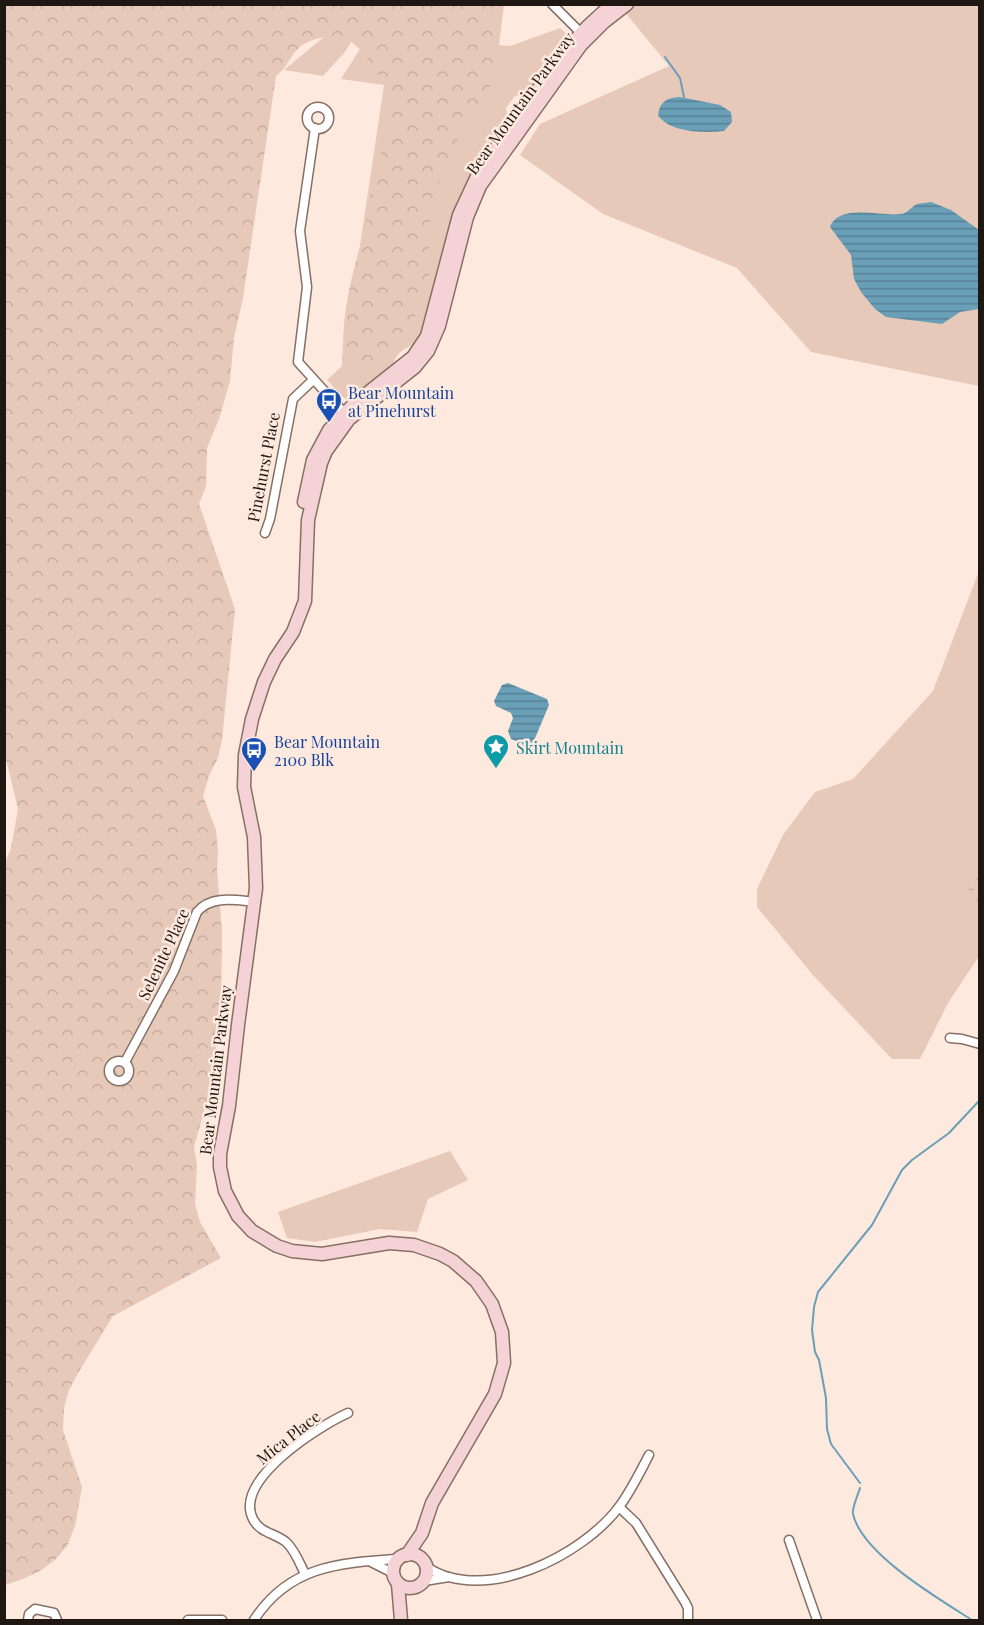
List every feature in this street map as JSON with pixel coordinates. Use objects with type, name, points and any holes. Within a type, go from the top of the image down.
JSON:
[{"type":"street","points":[[552,4],[584,36]]},
{"type":"street","name":"Bear Mountain Parkway","points":[[402,1557],[422,1533],[432,1503],[495,1394],[504,1363],[502,1332],[492,1304],[476,1281],[453,1261],[440,1254],[414,1245],[389,1243],[322,1254],[292,1251],[277,1246],[252,1231],[244,1224],[231,1205],[222,1178],[220,1154],[229,1106],[255,902],[256,855],[244,787],[245,755],[252,719],[264,682],[275,659],[293,632],[300,614],[300,543],[306,487],[318,449],[329,430],[406,363],[421,347],[431,323],[459,215],[468,191],[512,124],[612,4]]},
{"type":"street","name":"Bear Mountain Parkway","points":[[584,36],[627,4]]},
{"type":"street","points":[[315,128],[300,231],[307,287],[297,357],[301,367],[346,416]]},
{"type":"street","name":"Pinehurst Place","points":[[265,534],[270,519],[293,399],[313,380]]},
{"type":"street","name":"Selenite Place","points":[[125,1062],[174,971],[201,907],[214,901],[231,899],[255,902]]},
{"type":"street","points":[[950,1038],[980,1044]]},
{"type":"street","name":"Mica Place","points":[[305,1574],[286,1542],[257,1525],[249,1507],[251,1498],[258,1481],[269,1468],[326,1424],[348,1413]]},
{"type":"street","points":[[401,1615],[413,1588],[424,1581],[449,1577],[493,1578],[520,1573],[545,1564],[581,1543],[619,1507],[649,1455]]},
{"type":"street","points":[[619,1507],[636,1523],[685,1602],[688,1620]]},
{"type":"street","name":"Bear Mountain Parkway","points":[[422,1533],[424,1563]]},
{"type":"street","points":[[789,1540],[817,1620]]},
{"type":"street","points":[[254,1620],[279,1591],[315,1569],[412,1554],[449,1577]]},
{"type":"street","points":[[401,1615],[394,1565],[402,1557]]},
{"type":"street","points":[[371,1562],[413,1588]]},
{"type":"street","points":[[424,1563],[424,1581]]},
{"type":"street","points":[[28,1620],[29,1614],[35,1609],[54,1613],[57,1620]]},
{"type":"street","points":[[188,1620],[222,1620]]},
{"type":"green space","points":[[4,5],[492,5],[493,50],[492,73],[487,95],[454,146],[438,185],[430,225],[429,277],[421,305],[408,327],[392,347],[360,369],[342,366],[345,318],[371,190],[389,121],[391,110],[388,93],[379,76],[359,49],[346,38],[337,36],[315,39],[301,46],[276,76],[243,298],[234,338],[230,381],[219,419],[207,448],[206,486],[199,504],[235,609],[222,740],[218,758],[203,796],[216,830],[218,850],[217,870],[222,931],[221,1017],[209,1094],[194,1147],[197,1165],[195,1204],[200,1222],[221,1258],[113,1316],[78,1373],[69,1390],[64,1408],[63,1430],[82,1487],[75,1526],[67,1546],[55,1560],[40,1571],[5,1585],[4,866],[11,848],[18,809],[4,751]]},
{"type":"green space","points":[[421,5],[504,5],[499,45],[510,46],[560,28],[569,36],[527,94],[515,96],[506,108],[508,120],[464,187],[449,227],[428,312],[415,344],[401,352],[393,366],[346,400],[327,380],[342,366],[384,85],[341,79],[365,41]]},
{"type":"green space","points":[[619,5],[979,5],[979,386],[811,352],[737,268],[603,214],[520,155],[540,124],[669,66]]},
{"type":"green space","points":[[343,21],[356,34],[345,52],[323,76],[284,70]]},
{"type":"green space","points":[[979,571],[979,956],[948,1003],[920,1059],[892,1059],[812,974],[757,907],[757,889],[783,835],[815,792],[853,779],[933,691]]},
{"type":"green space","points":[[980,871],[979,903],[969,890],[968,881],[973,874]]},
{"type":"green space","points":[[450,1151],[468,1180],[428,1199],[417,1232],[380,1229],[315,1242],[287,1238],[278,1212]]},
{"type":"water","points":[[680,97],[720,105],[731,112],[732,122],[724,131],[716,132],[698,132],[670,125],[658,115],[660,106],[671,98]]},
{"type":"water","points":[[931,202],[951,210],[979,230],[979,309],[960,312],[942,324],[886,317],[875,309],[861,292],[854,279],[851,255],[830,227],[842,215],[851,213],[901,214],[917,204]]},
{"type":"water","points":[[508,683],[547,699],[549,705],[533,743],[528,746],[511,739],[508,731],[513,718],[511,713],[496,706],[494,701],[502,685]]},
{"type":"waterway","points":[[665,57],[680,78],[684,97]]},
{"type":"waterway","points":[[860,1483],[831,1444],[827,1429],[826,1398],[812,1330],[818,1292],[872,1225],[902,1170],[949,1133],[978,1102]]},
{"type":"waterway","points":[[860,1488],[853,1514],[859,1529],[871,1544],[903,1574],[972,1620]]},
{"type":"place","name":"Bear Mountain at Pinehurst","points":[[329,424]]},
{"type":"place","name":"Skirt Mountain","points":[[496,770]]},
{"type":"place","name":"Bear Mountain 2100 Blk","points":[[254,773]]}]
